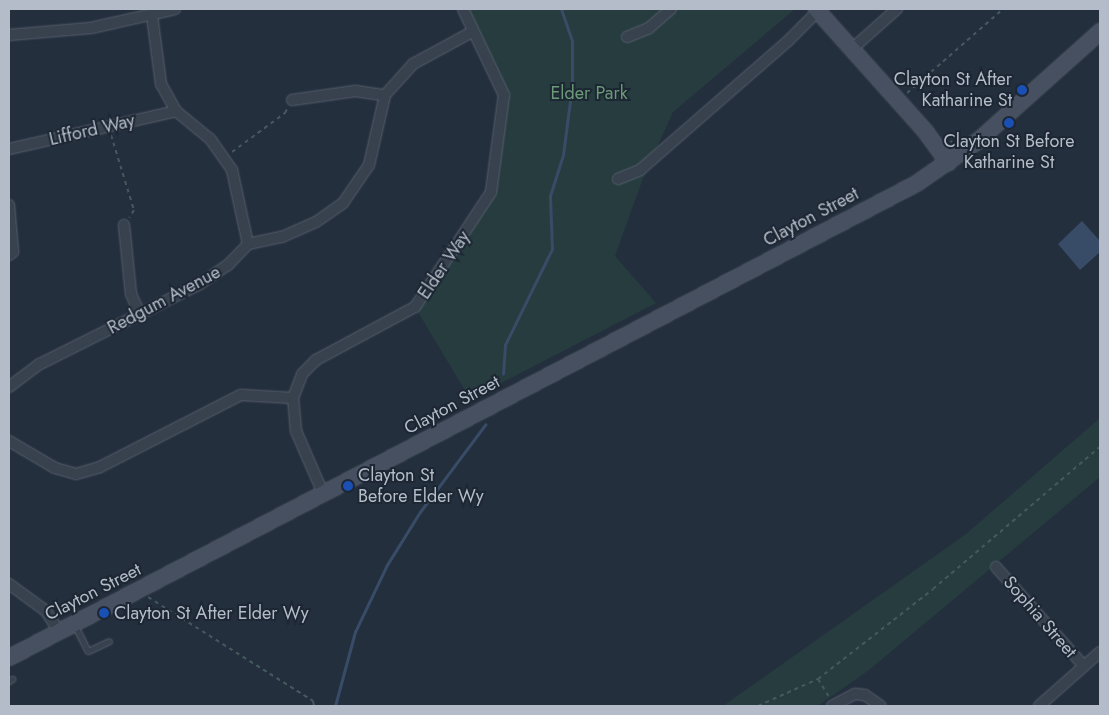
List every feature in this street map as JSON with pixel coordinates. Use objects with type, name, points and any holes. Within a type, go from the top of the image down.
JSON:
[{"type":"main road","points":[[817,10],[853,48],[948,159]]},
{"type":"main road","name":"Clayton Street","points":[[9,657],[911,183],[916,183],[983,133],[1100,31]]},
{"type":"street","points":[[9,35],[91,28],[139,16],[152,16],[175,9]]},
{"type":"street","name":"Elder Way","points":[[323,493],[300,444],[293,398],[302,374],[316,360],[415,307],[491,192],[504,95],[472,32],[463,9]]},
{"type":"street","points":[[627,36],[649,28],[671,9]]},
{"type":"street","points":[[853,48],[897,9]]},
{"type":"street","points":[[618,179],[640,170],[788,41],[817,10]]},
{"type":"street","points":[[152,16],[162,84],[176,111],[210,139],[232,170],[248,244],[282,237],[316,222],[343,203],[369,165],[385,95],[413,64],[472,32]]},
{"type":"street","points":[[292,100],[355,91],[385,95]]},
{"type":"street","name":"Lifford Way","points":[[9,149],[176,111]]},
{"type":"street","points":[[9,205],[13,252],[9,255]]},
{"type":"street","points":[[124,225],[131,294],[140,314]]},
{"type":"street","name":"Redgum Avenue","points":[[9,387],[40,364],[213,275],[228,265],[248,244]]},
{"type":"street","points":[[9,441],[55,468],[76,474],[100,467],[240,396],[293,398]]},
{"type":"street","name":"Sophia Street","points":[[996,567],[1084,666]]},
{"type":"street","points":[[9,584],[46,611],[58,630]]},
{"type":"street","points":[[1039,706],[1100,652]]},
{"type":"street","points":[[833,706],[844,697],[865,695],[881,706]]},
{"type":"lane","points":[[73,623],[88,651],[109,641]]},
{"type":"path","points":[[905,95],[1003,9]]},
{"type":"path","points":[[902,91],[908,98]]},
{"type":"path","points":[[224,158],[285,114],[292,100]]},
{"type":"path","points":[[109,125],[134,210],[124,225]]},
{"type":"path","points":[[942,135],[952,142],[961,139]]},
{"type":"path","points":[[758,706],[818,679],[933,589],[1100,447]]},
{"type":"path","points":[[144,594],[314,701],[314,706]]},
{"type":"path","points":[[818,679],[833,706]]},
{"type":"green space","name":"Elder Park","points":[[463,9],[795,9],[673,112],[642,181],[615,256],[656,303],[470,399],[415,307],[491,191],[504,95]]},
{"type":"green space","points":[[1100,418],[1100,477],[869,670],[818,706],[723,706],[966,534]]},
{"type":"water","points":[[1082,221],[1100,241],[1100,252],[1080,270],[1058,244]]},
{"type":"waterway","points":[[503,374],[505,345],[552,249],[550,196],[563,155],[572,86],[572,41],[561,9]]},
{"type":"waterway","points":[[335,706],[355,632],[387,565],[420,512],[485,425]]},
{"type":"place","name":"Clayton St After Katharine St","points":[[1022,90]]},
{"type":"place","name":"Clayton St Before Katharine St","points":[[1009,123]]},
{"type":"place","name":"Clayton St Before Elder Wy","points":[[348,486]]},
{"type":"place","name":"Clayton St After Elder Wy","points":[[104,613]]}]
